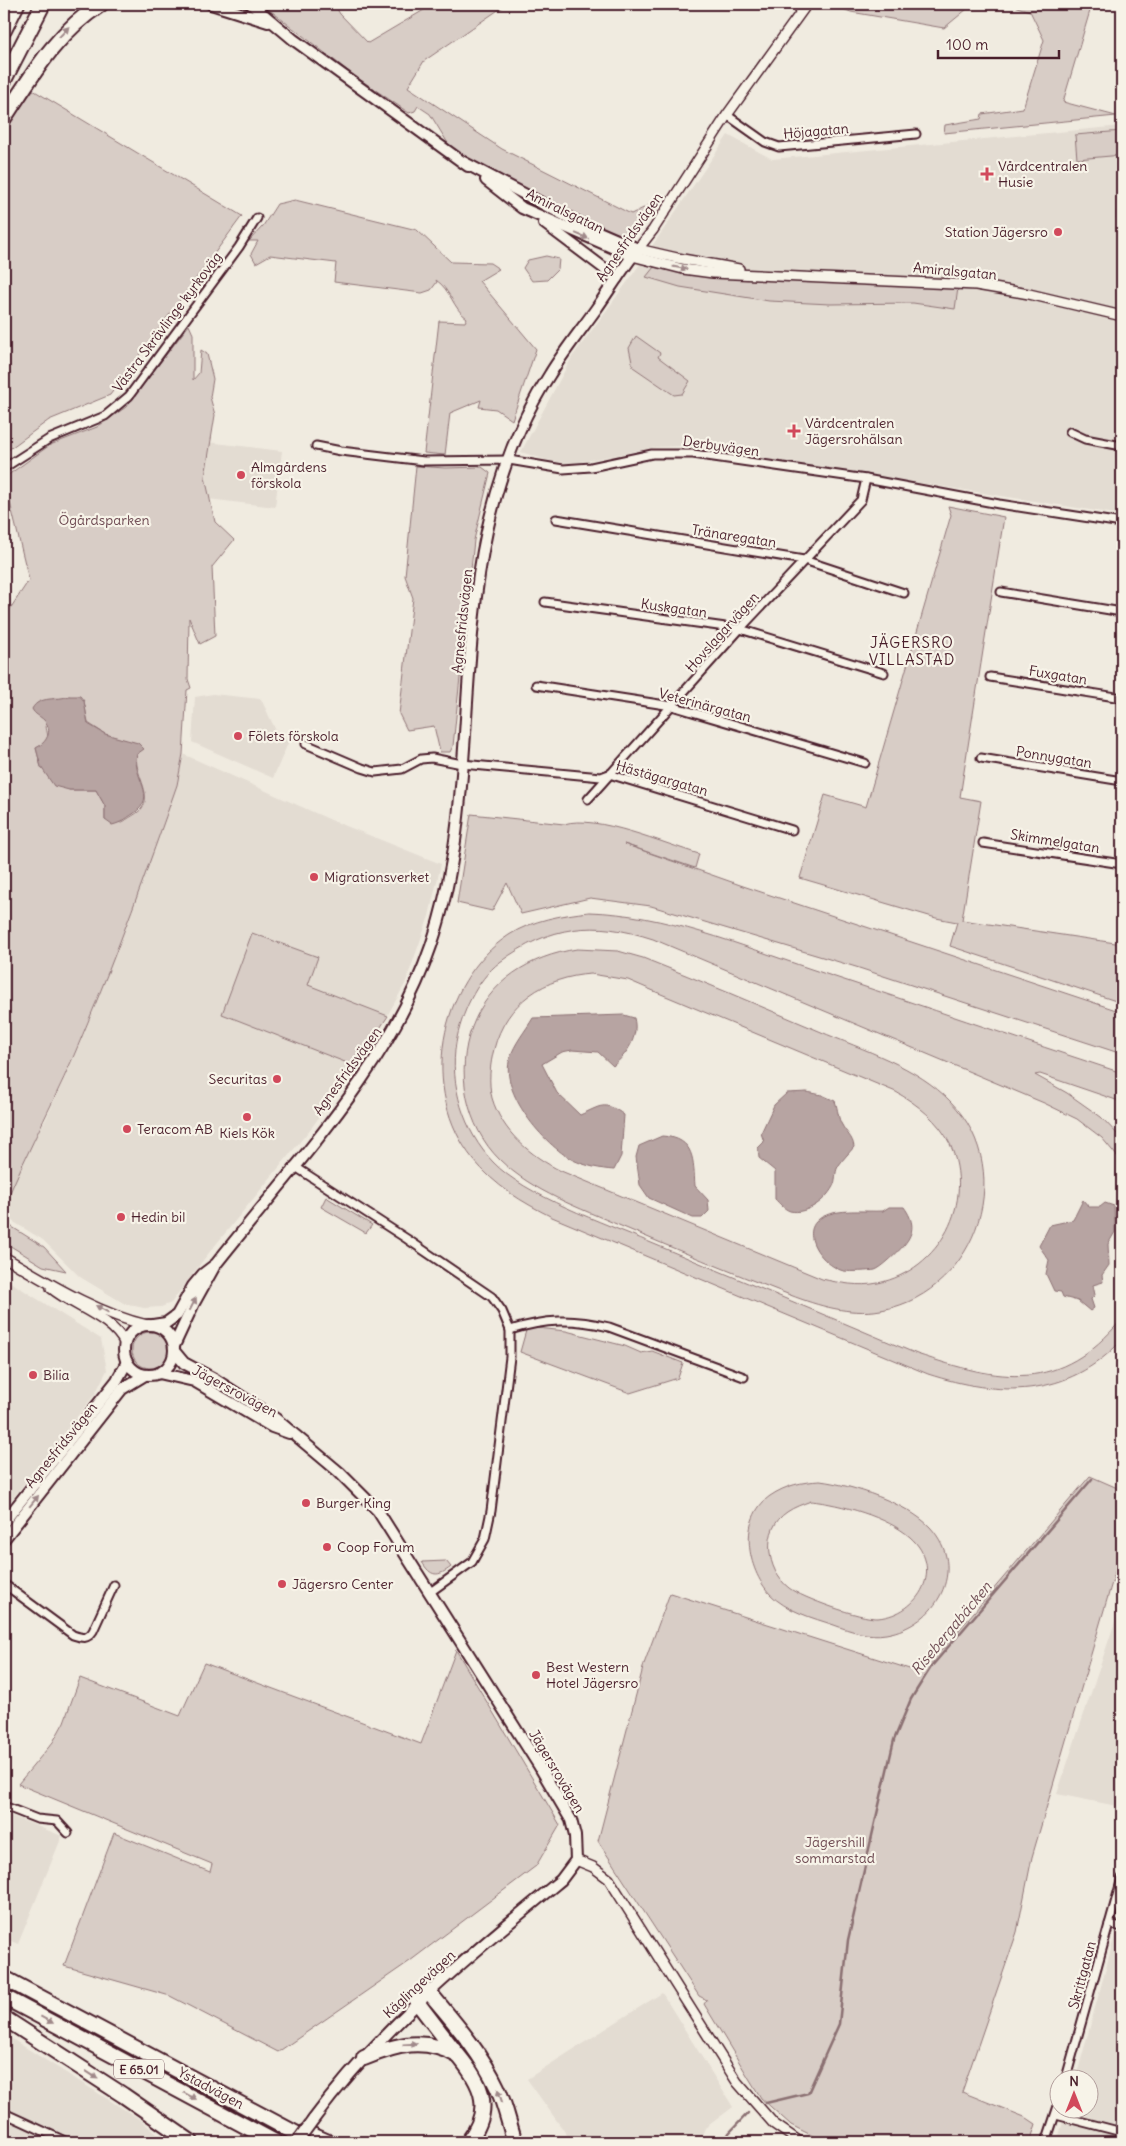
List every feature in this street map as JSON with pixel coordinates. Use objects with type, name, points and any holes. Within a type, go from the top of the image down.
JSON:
[{"type":"highway","points":[[4,30],[17,4]]},
{"type":"highway","points":[[4,80],[43,4]]},
{"type":"highway","points":[[4,118],[59,38],[78,19],[101,4]]},
{"type":"highway","name":"Ystadvägen","points":[[4,1978],[312,2142]]},
{"type":"highway","points":[[428,1991],[474,2049],[487,2069],[497,2088],[515,2142]]},
{"type":"highway","name":"Ystadvägen","points":[[4,1997],[275,2142]]},
{"type":"highway","points":[[417,2002],[475,2077],[482,2095],[482,2116],[468,2142]]},
{"type":"highway","points":[[4,2018],[123,2095],[191,2142]]},
{"type":"highway","points":[[364,2058],[389,2048],[412,2043],[436,2046],[460,2057]]},
{"type":"highway","points":[[241,2104],[263,2110],[328,2142]]},
{"type":"main road","name":"Amiralsgatan","points":[[211,4],[238,11],[273,24]]},
{"type":"main road","name":"Amiralsgatan","points":[[251,4],[273,24],[463,162],[522,208],[635,252]]},
{"type":"main road","name":"Amiralsgatan","points":[[463,162],[635,252]]},
{"type":"main road","points":[[522,208],[617,278]]},
{"type":"main road","name":"Agnesfridsvägen","points":[[174,1349],[194,1303],[216,1264],[381,1052],[416,986],[438,924],[450,875],[483,554],[494,506],[509,460],[528,415],[550,374],[635,252]]},
{"type":"main road","name":"Agnesfridsvägen","points":[[150,1325],[166,1323],[177,1315],[203,1274],[216,1264]]},
{"type":"main road","points":[[150,1325],[169,1334],[174,1349],[170,1364],[159,1373],[145,1375],[136,1372],[127,1362],[125,1344],[133,1331],[150,1325]]},
{"type":"main road","name":"Jägersrovägen","points":[[174,1349],[184,1363],[249,1400],[276,1419],[339,1472],[378,1512],[396,1537],[429,1594],[538,1764],[571,1820],[575,1836],[576,1860]]},
{"type":"main road","name":"Agnesfridsvägen","points":[[4,1522],[117,1380],[127,1362]]},
{"type":"main road","name":"Jägersrovägen","points":[[159,1373],[194,1381],[272,1427],[296,1436]]},
{"type":"main road","name":"Agnesfridsvägen","points":[[4,1539],[122,1389],[145,1375]]},
{"type":"main road","name":"Käglingevägen","points":[[297,2142],[330,2096],[417,2002],[560,1880],[576,1860]]},
{"type":"street","name":"Agnesfridsvägen","points":[[635,252],[653,230],[727,115],[807,4]]},
{"type":"street","name":"Höjagatan","points":[[727,115],[765,142],[779,147],[916,134]]},
{"type":"street","points":[[1122,212],[1122,217]]},
{"type":"street","name":"Västra Skrävlinge kyrkoväg","points":[[4,468],[49,439],[105,416],[129,396],[239,248],[257,218]]},
{"type":"street","name":"Amiralsgatan","points":[[635,252],[784,276],[976,286],[1029,294],[1122,316]]},
{"type":"street","name":"Amiralsgatan","points":[[1092,309],[1122,321]]},
{"type":"street","points":[[1070,432],[1085,440],[1122,446]]},
{"type":"street","name":"Derbyvägen","points":[[316,446],[341,452],[424,461],[509,460],[548,468],[578,468],[631,457],[674,452],[866,479],[999,504],[1122,523]]},
{"type":"street","name":"Hovslagarvägen","points":[[588,799],[740,630],[861,500],[866,479]]},
{"type":"street","name":"Tränaregatan","points":[[556,519],[804,560],[904,593]]},
{"type":"street","points":[[1001,592],[1122,612]]},
{"type":"street","name":"Kuskgatan","points":[[545,602],[740,630],[884,673]]},
{"type":"street","name":"Fuxgatan","points":[[990,677],[1122,698]]},
{"type":"street","name":"Veterinärgatan","points":[[536,685],[672,706],[865,763]]},
{"type":"street","name":"Hästägargatan","points":[[306,744],[375,772],[402,769],[421,759],[432,758],[462,764],[601,776],[609,774],[792,830]]},
{"type":"street","name":"Ponnygatan","points":[[981,758],[1122,781]]},
{"type":"street","name":"Skimmelgatan","points":[[983,843],[1122,864]]},
{"type":"street","points":[[294,1166],[407,1238],[492,1297],[502,1311],[510,1330],[510,1357],[493,1492],[485,1539],[472,1562],[429,1594]]},
{"type":"street","points":[[4,1257],[39,1278],[116,1317],[150,1325]]},
{"type":"street","points":[[39,1278],[63,1298],[113,1328],[125,1344]]},
{"type":"street","points":[[510,1330],[544,1321],[591,1322],[744,1378]]},
{"type":"street","points":[[4,1584],[73,1635],[83,1639],[90,1636],[94,1631],[114,1585]]},
{"type":"street","points":[[4,1806],[37,1819],[56,1821],[68,1833]]},
{"type":"street","points":[[576,1860],[592,1867],[609,1879],[737,2082],[774,2124],[800,2142]]},
{"type":"street","name":"Skrittgatan","points":[[1069,2068],[1122,1878]]},
{"type":"street","points":[[1109,1924],[1122,1928]]},
{"type":"street","points":[[4,2113],[67,2142]]},
{"type":"street","points":[[1046,2142],[1055,2118]]},
{"type":"street","points":[[1068,2118],[1122,2132]]},
{"type":"shaded area","points":[[1122,126],[1122,515],[684,446],[657,447],[570,464],[546,460],[521,452],[572,357],[631,277],[728,135],[772,159]]},
{"type":"shaded area","name":"Almgårdens förskola","points":[[207,442],[282,451],[275,507],[200,498]]},
{"type":"shaded area","name":"Fölets förskola","points":[[213,694],[261,699],[276,731],[289,741],[273,778],[192,742],[195,697]]},
{"type":"shaded area","points":[[80,696],[84,701],[88,724],[105,734],[138,743],[144,749],[137,754],[136,763],[145,793],[144,800],[141,807],[123,821],[112,825],[105,820],[105,806],[96,790],[69,790],[54,786],[41,767],[36,748],[46,740],[48,728],[44,720],[32,709],[44,700]]},
{"type":"shaded area","points":[[183,754],[331,820],[441,864],[429,916],[405,984],[372,1043],[312,1127],[204,1259],[171,1303],[161,1307],[144,1308],[125,1304],[80,1277],[43,1240],[4,1216],[4,1207],[26,1153],[46,1119],[84,1034],[177,785]]},
{"type":"shaded area","points":[[624,1015],[634,1018],[635,1032],[631,1045],[613,1066],[598,1052],[572,1050],[562,1052],[542,1064],[557,1093],[580,1115],[598,1107],[607,1106],[624,1115],[621,1156],[614,1170],[593,1167],[573,1160],[549,1143],[526,1116],[517,1101],[508,1072],[510,1058],[517,1042],[533,1018]]},
{"type":"shaded area","points":[[807,1092],[822,1095],[835,1101],[841,1123],[851,1138],[854,1147],[838,1167],[834,1184],[827,1195],[816,1205],[797,1212],[790,1211],[775,1199],[775,1171],[759,1158],[758,1148],[764,1142],[761,1133],[774,1105],[787,1093]]},
{"type":"shaded area","points":[[662,1136],[681,1141],[690,1152],[693,1160],[695,1186],[708,1200],[709,1211],[702,1218],[693,1218],[649,1198],[640,1185],[636,1157],[639,1146]]},
{"type":"shaded area","points":[[1083,1200],[1089,1207],[1100,1207],[1105,1203],[1114,1206],[1115,1232],[1108,1244],[1109,1265],[1102,1275],[1103,1282],[1093,1285],[1095,1295],[1091,1299],[1094,1308],[1090,1311],[1078,1301],[1063,1297],[1061,1292],[1054,1291],[1046,1274],[1049,1260],[1039,1246],[1050,1225],[1073,1220]]},
{"type":"shaded area","points":[[889,1207],[904,1207],[910,1217],[912,1226],[910,1236],[902,1248],[878,1269],[844,1271],[828,1263],[821,1256],[812,1240],[812,1231],[815,1223],[822,1217],[844,1211],[883,1211]]},
{"type":"shaded area","points":[[4,1278],[101,1339],[107,1370],[95,1394],[4,1509]]},
{"type":"shaded area","points":[[1122,1601],[1122,1807],[1057,1794]]},
{"type":"shaded area","points":[[4,1813],[62,1836],[18,1944],[4,1938]]},
{"type":"shaded area","points":[[1122,1909],[1122,2142],[1057,2142],[1064,2118],[1098,2118],[1098,2068],[1079,2068]]},
{"type":"shaded area","points":[[662,1993],[733,2107],[705,2128],[699,2142],[572,2142],[527,2079]]},
{"type":"shaded area","points":[[4,2034],[141,2120],[166,2142],[4,2142]]},
{"type":"green space","points":[[262,4],[334,4],[340,14],[368,43],[434,4],[507,4],[424,61],[408,87],[502,149],[631,214],[650,205],[640,221],[628,234],[616,237],[494,176],[449,145],[430,114],[418,106],[415,111],[409,113],[352,74]]},
{"type":"green space","points":[[829,4],[973,4],[944,28],[851,12]]},
{"type":"green space","points":[[1007,4],[1092,4],[1063,102],[1116,116],[944,133],[945,125],[981,119],[982,114],[1023,108],[1044,40],[1030,11]]},
{"type":"green space","points":[[33,90],[242,216],[110,395],[49,420],[4,453],[4,130]]},
{"type":"green space","points":[[1122,131],[1122,155],[1077,159],[1075,135]]},
{"type":"green space","points":[[295,200],[417,230],[451,262],[490,263],[499,269],[479,281],[536,349],[512,420],[496,409],[479,407],[481,400],[450,413],[445,455],[424,453],[439,321],[465,322],[467,318],[458,310],[445,289],[436,280],[437,282],[431,290],[422,293],[334,282],[336,263],[270,255],[256,263],[251,254],[258,241],[249,241],[263,226],[277,204]]},
{"type":"green space","points":[[546,256],[559,259],[558,269],[547,280],[532,281],[523,268],[528,260]]},
{"type":"green space","points":[[654,267],[689,275],[734,279],[958,288],[955,309],[913,303],[830,304],[769,301],[680,287],[646,277]]},
{"type":"green space","name":"Ögårdsparken","points":[[189,325],[193,334],[193,380],[199,373],[201,350],[207,354],[213,379],[210,397],[215,415],[205,477],[215,522],[234,540],[212,567],[215,636],[200,644],[189,618],[188,679],[191,688],[187,690],[183,754],[177,785],[96,1003],[74,1056],[4,1207],[4,618],[29,580],[4,478],[50,445],[97,427],[126,407]],"holes":[[[69,696],[84,701],[88,723],[105,734],[125,740],[137,754],[145,802],[140,810],[122,823],[105,820],[105,806],[96,790],[69,790],[41,767],[36,748],[42,745],[48,737],[46,718],[54,698],[62,699]]]},
{"type":"green space","points":[[636,336],[660,353],[658,357],[690,381],[682,394],[674,395],[633,367],[629,348]]},
{"type":"green space","points":[[416,466],[445,468],[482,467],[490,473],[474,540],[453,746],[450,752],[440,752],[434,726],[407,730],[399,714],[413,598],[405,576]]},
{"type":"green space","points":[[948,506],[1004,517],[960,797],[981,801],[962,920],[1122,944],[1122,1003],[950,946],[957,922],[936,918],[800,878],[825,795],[866,807],[951,515]]},
{"type":"green space","points":[[471,814],[564,824],[578,822],[612,826],[699,854],[695,868],[624,844],[743,886],[1122,1012],[1122,1054],[856,967],[651,906],[590,898],[521,914],[507,883],[492,911],[457,903]]},
{"type":"green space","points":[[589,912],[646,918],[702,932],[1122,1073],[1122,1102],[1040,1074],[1035,1075],[1067,1093],[1101,1117],[1122,1139],[1122,1162],[1102,1138],[1077,1119],[1044,1103],[653,939],[612,929],[592,928],[555,933],[537,940],[500,962],[477,988],[458,1032],[454,1059],[457,1091],[461,1107],[474,1137],[493,1162],[507,1174],[566,1208],[917,1354],[947,1364],[1002,1375],[1027,1375],[1052,1370],[1075,1360],[1099,1343],[1122,1319],[1122,1340],[1101,1359],[1078,1373],[1055,1383],[1031,1388],[1006,1389],[954,1382],[928,1374],[552,1217],[520,1199],[490,1177],[473,1159],[456,1132],[446,1102],[442,1071],[444,1040],[452,1009],[466,980],[485,955],[509,935],[537,922]]},
{"type":"green space","points":[[252,933],[318,957],[308,985],[388,1016],[355,1066],[222,1014]]},
{"type":"green space","points":[[577,949],[618,951],[643,958],[889,1060],[922,1078],[937,1089],[951,1102],[972,1131],[982,1163],[983,1197],[976,1229],[960,1259],[937,1284],[908,1302],[874,1311],[840,1310],[796,1297],[641,1235],[573,1206],[542,1190],[513,1171],[488,1147],[472,1115],[464,1080],[467,1044],[479,1011],[500,984],[513,973],[528,965],[560,952]],"holes":[[[591,974],[628,980],[896,1092],[927,1114],[940,1128],[950,1144],[957,1166],[958,1188],[955,1210],[947,1230],[935,1249],[919,1264],[900,1276],[878,1283],[857,1285],[822,1279],[561,1171],[539,1158],[519,1142],[503,1122],[492,1098],[490,1086],[494,1049],[500,1032],[508,1018],[518,1005],[530,995],[558,980]]]},
{"type":"green space","points":[[326,1197],[372,1225],[366,1233],[321,1207]]},
{"type":"green space","points":[[4,1222],[44,1247],[66,1271],[43,1266],[4,1242]]},
{"type":"green space","points":[[527,1327],[566,1331],[625,1346],[641,1353],[652,1351],[683,1363],[678,1378],[630,1393],[520,1352]]},
{"type":"green space","points":[[150,1332],[157,1333],[163,1337],[167,1343],[167,1357],[163,1363],[157,1367],[150,1368],[143,1367],[137,1363],[133,1357],[132,1350],[133,1343],[137,1337],[143,1333]]},
{"type":"green space","name":"Jägershill sommarstad","points":[[1090,1476],[1122,1490],[1122,1548],[1032,1857],[1017,1932],[962,2092],[1027,2118],[1036,2124],[1030,2142],[825,2142],[791,2125],[761,2098],[704,2004],[707,2000],[699,1996],[598,1841],[644,1664],[670,1593],[922,1673]]},
{"type":"green space","points":[[820,1481],[847,1486],[878,1496],[908,1510],[930,1527],[941,1543],[947,1560],[946,1577],[941,1593],[932,1608],[919,1620],[904,1629],[886,1634],[860,1633],[800,1613],[784,1605],[776,1600],[762,1584],[751,1558],[749,1544],[753,1518],[760,1506],[776,1492],[800,1483]],"holes":[[[811,1501],[849,1508],[889,1523],[910,1537],[920,1549],[926,1562],[923,1588],[916,1599],[906,1608],[893,1615],[878,1618],[859,1615],[806,1597],[789,1588],[781,1580],[771,1561],[770,1539],[773,1529],[779,1519],[787,1512]]]},
{"type":"green space","points":[[446,1561],[451,1567],[438,1574],[428,1571],[422,1562]]},
{"type":"green space","points":[[456,1650],[560,1825],[536,1866],[410,1961],[278,2052],[170,1996],[64,1966],[114,1833],[210,1872],[212,1864],[18,1784],[53,1742],[64,1722],[80,1678],[180,1716],[204,1663],[421,1744]]},
{"type":"waterway","name":"Risebergabäcken","points":[[766,2103],[808,2093],[839,2024],[848,1940],[894,1740],[911,1699],[931,1667],[1092,1479]]},
{"type":"waterway","name":"Risebergabäcken","points":[[725,2142],[729,2133],[748,2113]]},
{"type":"place","name":"Vårdcentralen Husie","points":[[987,174]]},
{"type":"place","name":"Station Jägersro","points":[[1058,232]]},
{"type":"place","name":"Vårdcentralen Jägersrohälsan","points":[[794,431]]},
{"type":"place","name":"Almgårdens förskola","points":[[241,475]]},
{"type":"place","name":"Fölets förskola","points":[[238,736]]},
{"type":"place","name":"Migrationsverket","points":[[314,877]]},
{"type":"place","name":"Securitas","points":[[277,1079]]},
{"type":"place","name":"Kiels Kök","points":[[247,1117]]},
{"type":"place","name":"Teracom AB","points":[[127,1129]]},
{"type":"place","name":"Hedin bil","points":[[121,1217]]},
{"type":"place","name":"Bilia","points":[[33,1375]]},
{"type":"place","name":"Burger King","points":[[306,1503]]},
{"type":"place","name":"Coop Forum","points":[[327,1547]]},
{"type":"place","name":"Jägersro Center","points":[[282,1584]]},
{"type":"place","name":"Best Western Hotel Jägersro","points":[[536,1675]]},
{"type":"district","name":"JÄGERSRO VILLASTAD","points":[[912,650]]}]
